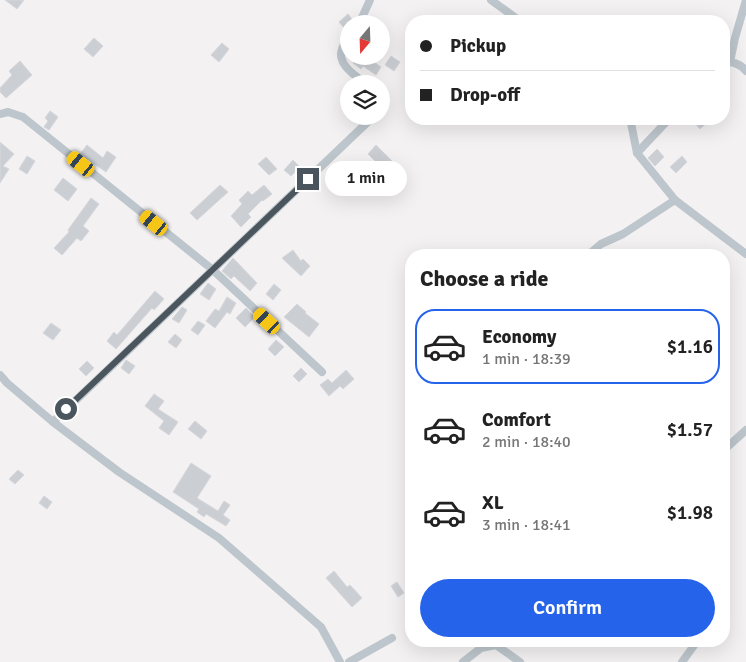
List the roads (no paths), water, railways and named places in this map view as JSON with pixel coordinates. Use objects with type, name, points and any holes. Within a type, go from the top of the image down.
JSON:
[{"type":"street","points":[[363,15],[370,0]]},
{"type":"street","points":[[491,0],[512,15]]},
{"type":"street","points":[[730,52],[746,0]]},
{"type":"street","points":[[730,63],[743,66],[746,71]]},
{"type":"street","points":[[345,65],[355,75]]},
{"type":"street","points":[[0,114],[8,112],[23,117],[213,270],[322,372]]},
{"type":"street","points":[[53,422],[365,125]]},
{"type":"street","points":[[631,125],[637,153],[675,200],[746,254]]},
{"type":"street","points":[[637,153],[663,125]]},
{"type":"street","points":[[595,249],[601,244],[623,234],[675,200]]},
{"type":"street","points":[[0,375],[6,383],[53,422],[119,472],[219,538],[322,627],[340,662]]},
{"type":"street","points":[[0,390],[6,383]]},
{"type":"street","points":[[730,445],[746,430]]},
{"type":"street","points":[[349,662],[392,638]]},
{"type":"street","points":[[463,662],[484,647]]},
{"type":"street","points":[[503,647],[520,662]]},
{"type":"street","points":[[682,662],[693,647]]}]
